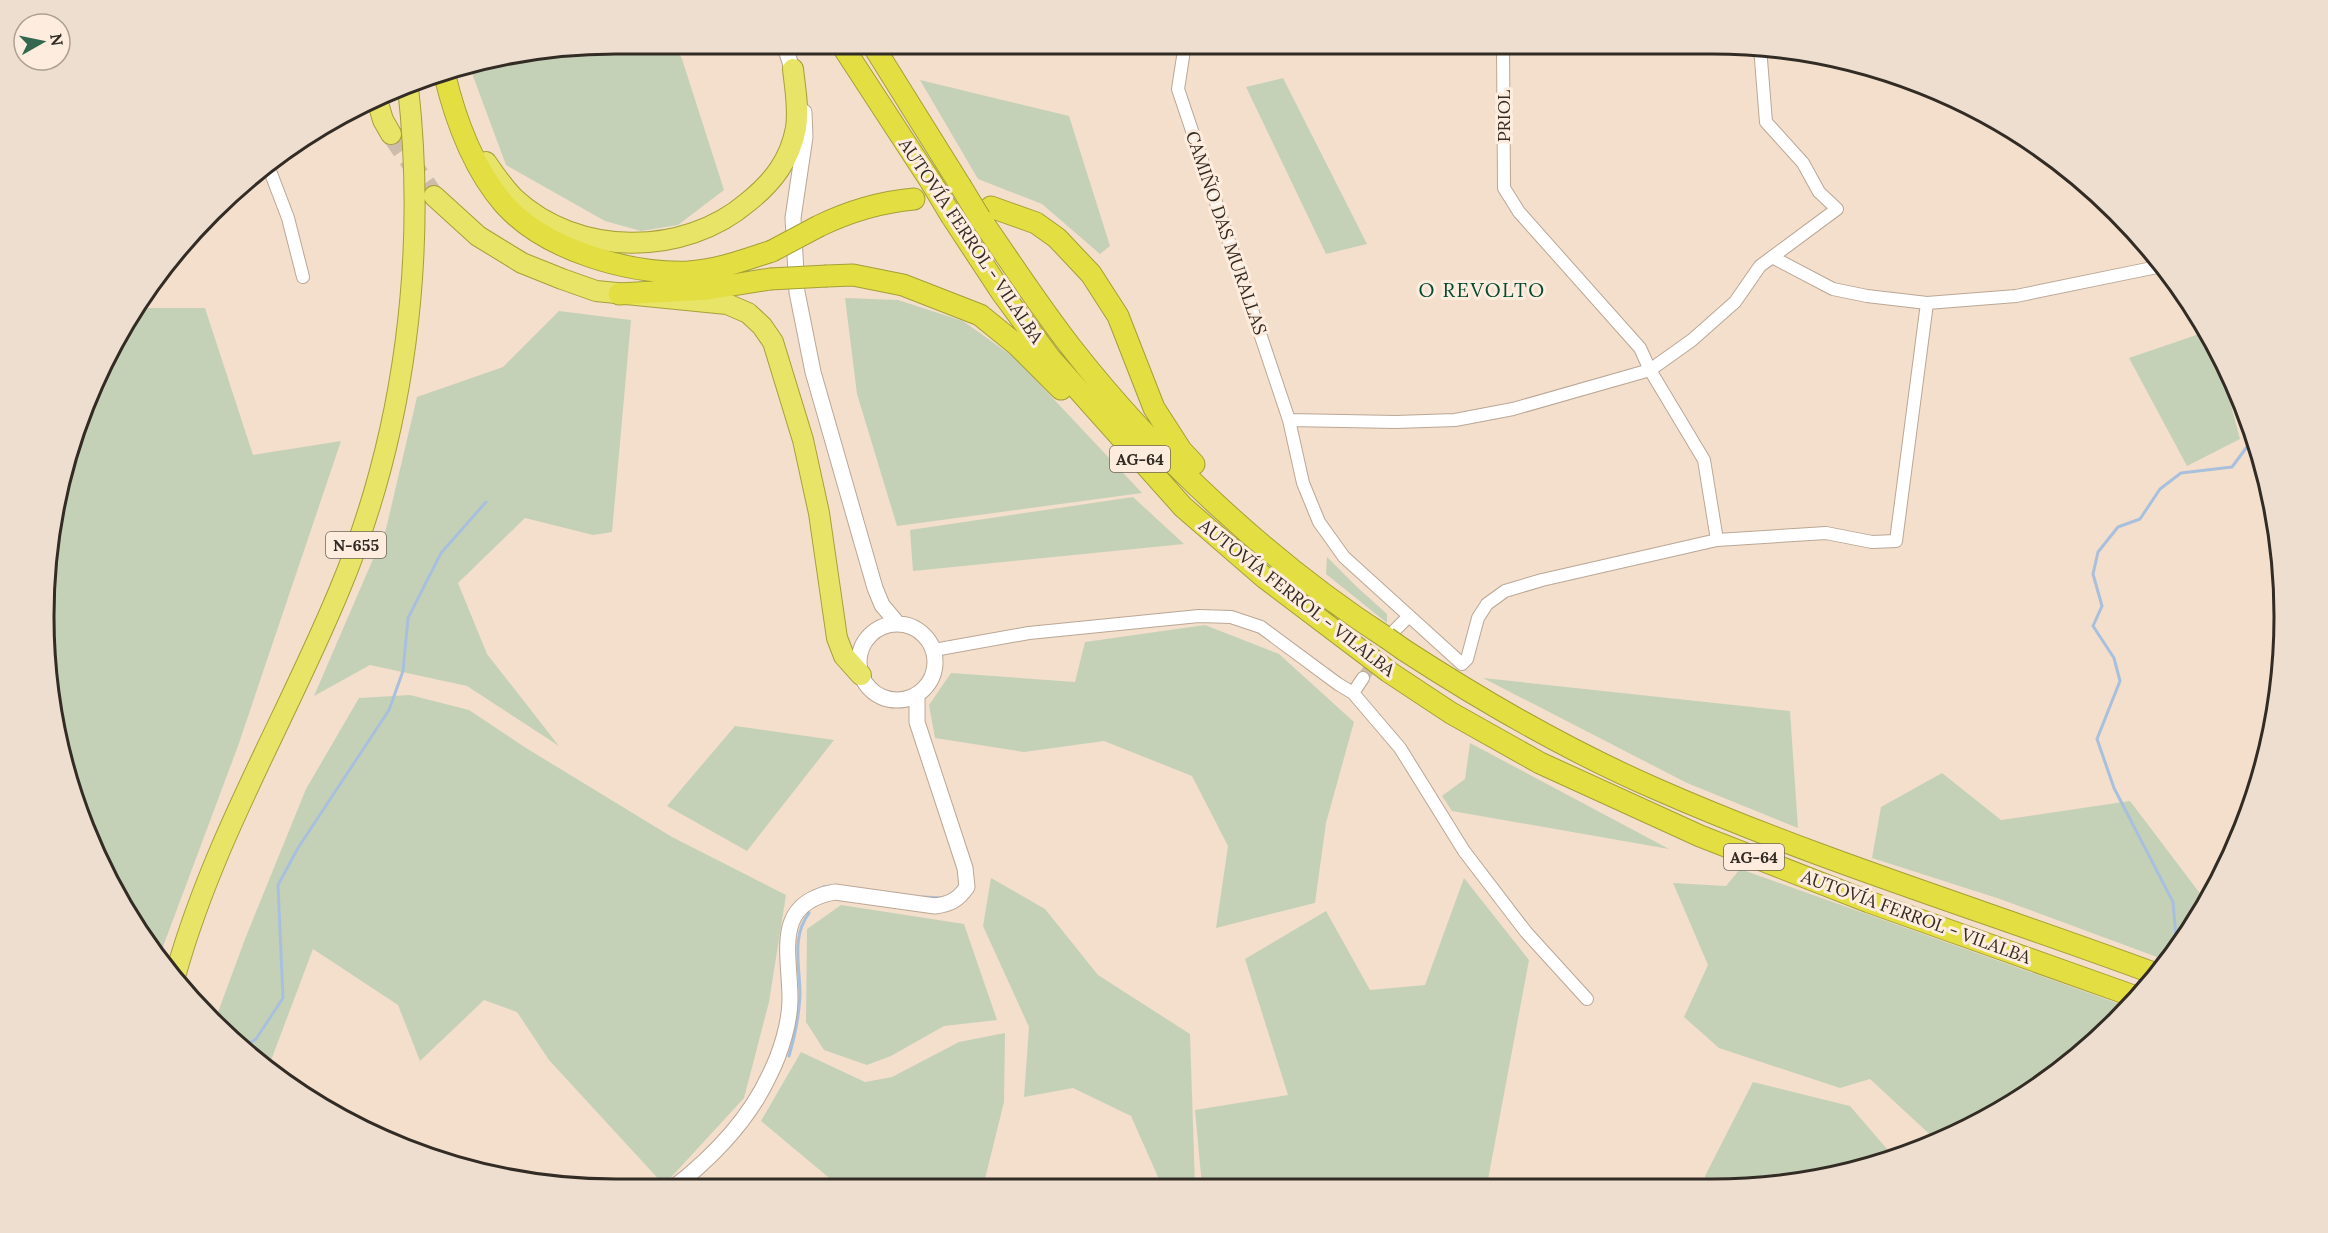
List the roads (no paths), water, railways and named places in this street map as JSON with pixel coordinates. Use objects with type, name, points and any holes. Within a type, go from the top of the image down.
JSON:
[{"type":"highway","name":"AUTOVÍA FERROL - VILALBA","points":[[848,54],[952,218],[1002,293],[1050,358],[1183,507],[1265,578],[1389,672],[1451,713],[1540,763],[1700,836],[1869,902],[2128,994]]},
{"type":"highway","name":"AUTOVÍA FERROL - VILALBA","points":[[878,54],[960,184],[985,212],[1071,347],[1131,420],[1239,525],[1346,612],[1395,640],[1472,694],[1550,737],[1652,787],[1787,841],[2148,971]]},
{"type":"highway","points":[[452,79],[467,128],[481,155],[497,179],[515,199],[536,214],[571,231],[611,241],[635,243],[668,240],[703,230],[730,218],[765,188],[782,168],[796,128],[797,98],[793,69]]},
{"type":"highway","points":[[446,81],[456,117],[472,157],[505,204],[528,224],[552,239],[606,261],[661,272],[690,272],[726,267],[772,251],[819,226],[860,208],[887,201],[914,199]]},
{"type":"highway","name":"N-655","points":[[178,968],[202,894],[229,825],[306,665],[340,588],[378,477],[398,387],[412,270],[414,191],[408,94]]},
{"type":"highway","points":[[379,107],[391,134]]},
{"type":"highway","points":[[434,196],[478,236],[522,263],[596,291],[727,304],[748,313],[762,326],[773,342],[800,429],[819,513],[837,638],[844,656],[861,675]]},
{"type":"highway","points":[[985,212],[1036,223],[1057,238],[1091,274],[1118,316],[1154,408],[1181,450],[1217,490],[1239,525]]},
{"type":"highway","points":[[619,294],[708,289],[770,279],[853,275],[903,285],[980,315],[1017,345],[1050,380],[1139,458]]},
{"type":"street","points":[[788,54],[804,105],[805,137],[793,218],[797,292],[813,372],[875,588],[882,605],[898,624]]},
{"type":"street","name":"CAMIÑO DAS MURALLAS","points":[[1183,54],[1178,88],[1290,420],[1303,483],[1319,522],[1344,557],[1408,617],[1462,664],[1467,659],[1478,618],[1488,604],[1505,591],[1542,580],[1717,540]]},
{"type":"street","name":"PRIOL","points":[[1503,54],[1504,188],[1519,212],[1640,348],[1650,370]]},
{"type":"street","points":[[1290,420],[1396,422],[1455,420],[1513,409],[1650,370],[1692,340],[1735,302],[1760,266],[1837,209],[1819,192],[1803,163],[1766,122],[1761,56]]},
{"type":"street","points":[[271,173],[288,218],[303,277]]},
{"type":"street","points":[[1772,257],[1833,289],[1867,296],[1927,303],[2016,297],[2153,268]]},
{"type":"street","points":[[1650,370],[1704,460],[1717,540],[1826,533],[1872,542],[1896,541],[1927,303]]},
{"type":"street","points":[[873,632],[876,621],[875,588]]},
{"type":"street","points":[[934,650],[1029,633],[1199,616],[1231,617],[1261,627],[1353,693],[1400,748],[1464,851],[1526,932],[1587,999]]},
{"type":"street","points":[[1395,640],[1408,617]]},
{"type":"street","points":[[898,624],[911,626],[921,632],[934,650],[933,675],[927,687],[917,695],[901,700],[883,698],[870,689],[861,675],[859,664],[860,652],[865,641],[873,632],[885,626],[898,624]]},
{"type":"street","points":[[1353,693],[1364,678]]},
{"type":"street","points":[[684,1179],[721,1147],[752,1108],[771,1072],[784,1032],[790,1000],[786,947],[795,914],[805,903],[818,895],[835,892],[935,906],[949,904],[961,896],[968,887],[965,868],[917,723],[917,695]]},
{"type":"street","points":[[892,700],[906,710],[917,723]]},
{"type":"waterway","points":[[2176,934],[2173,902],[2114,788],[2097,739],[2120,681],[2114,658],[2093,626],[2102,606],[2093,574],[2098,552],[2118,527],[2140,519],[2160,489],[2181,473],[2232,467],[2247,446]]},
{"type":"waterway","points":[[250,1043],[256,1039],[283,998],[278,885],[298,848],[389,710],[403,671],[408,618],[441,553],[486,502]]},
{"type":"waterway","points":[[814,891],[830,886]]},
{"type":"waterway","points":[[923,897],[943,898]]},
{"type":"waterway","points":[[789,1056],[799,1003],[798,942],[803,922],[809,913],[808,910]]},
{"type":"tunnel","points":[[391,134],[434,196]]},
{"type":"tunnel","points":[[1363,678],[1391,636]]},
{"type":"district","name":"O REVOLTO","points":[[1482,290]]}]
